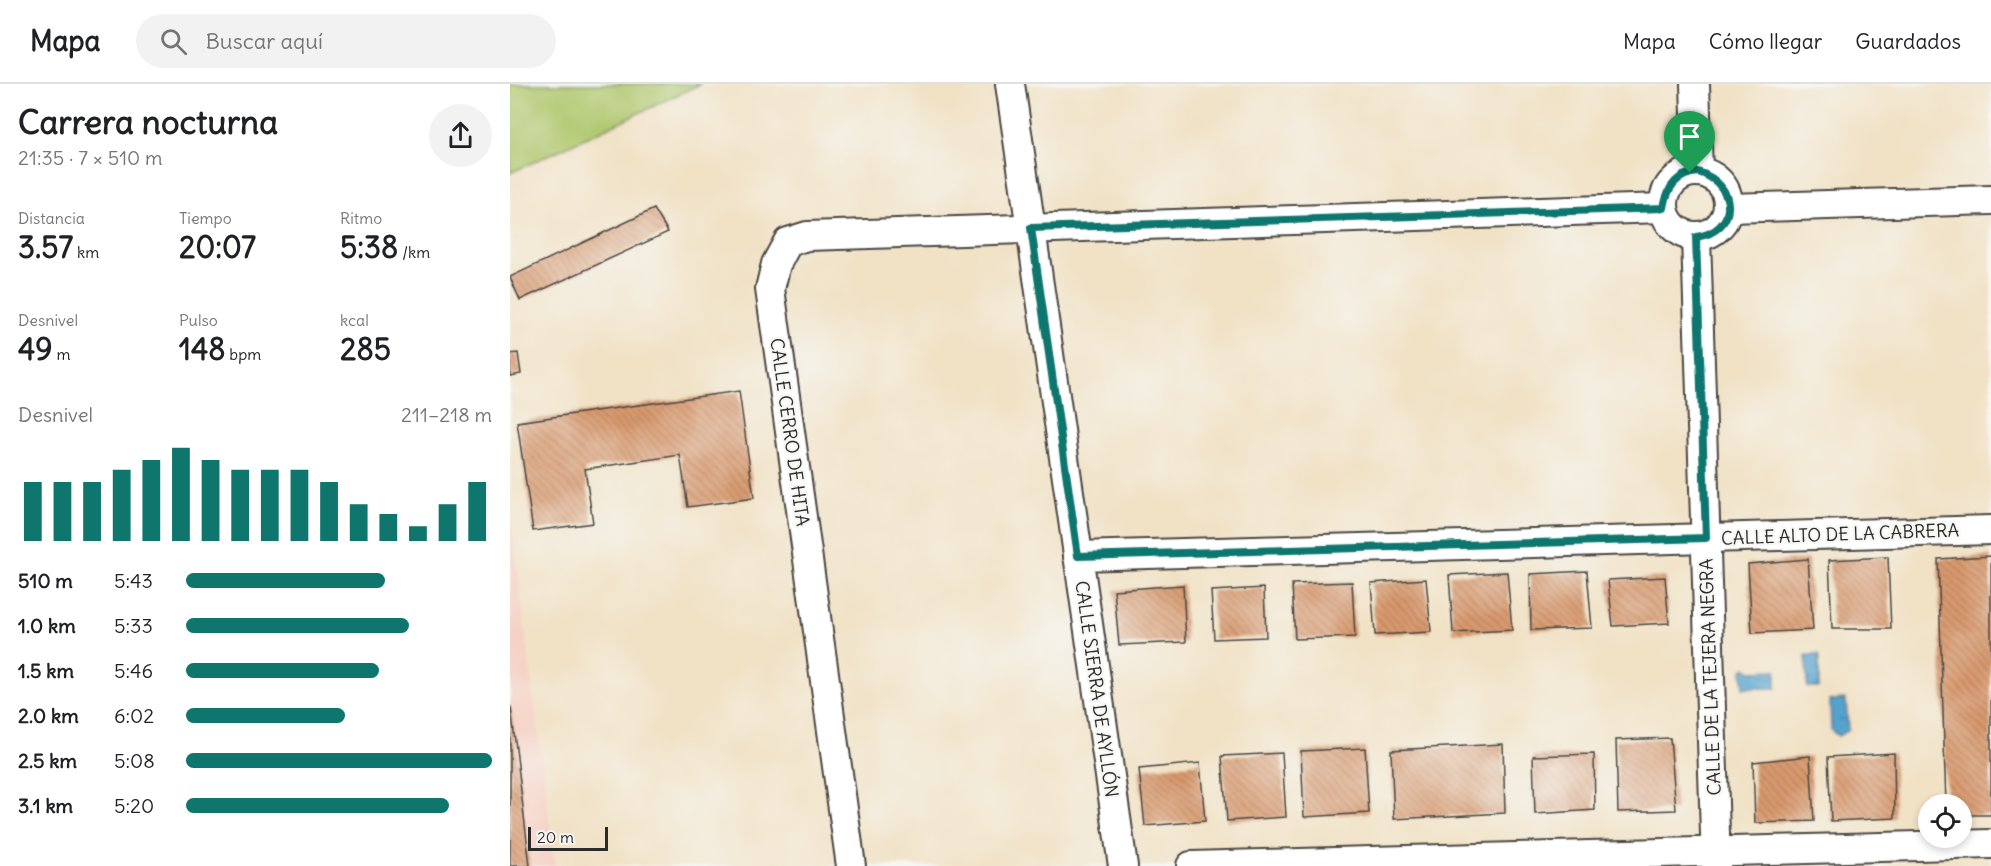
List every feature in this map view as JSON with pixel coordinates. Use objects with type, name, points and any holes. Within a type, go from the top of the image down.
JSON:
[{"type":"street","name":"CALLE SIERRA DE AYLLÓN","points":[[1010,84],[1123,866]]},
{"type":"street","points":[[1695,84],[1698,172]]},
{"type":"street","points":[[1698,172],[1712,176],[1726,192],[1729,208],[1720,226],[1707,235],[1696,237],[1672,226],[1664,208],[1666,194],[1672,182],[1690,173],[1698,172]]},
{"type":"street","points":[[1729,208],[1991,200]]},
{"type":"street","name":"CALLE CERRO DE HITA","points":[[851,866],[770,289],[776,264],[788,242],[807,236],[1664,208]]},
{"type":"street","name":"CALLE DE LA TEJERA NEGRA","points":[[1696,237],[1716,859]]},
{"type":"street","name":"CALLE ALTO DE LA CABRERA","points":[[1078,556],[1991,530]]},
{"type":"street","points":[[1191,866],[1716,859],[1991,844]]},
{"type":"shaded area","points":[[510,512],[555,862],[555,866],[510,866]]},
{"type":"green space","points":[[510,84],[701,84],[510,173]]},
{"type":"water","points":[[1806,655],[1819,655],[1819,687],[1807,687]]},
{"type":"water","points":[[1746,667],[1751,671],[1776,670],[1776,688],[1743,688],[1742,670]]},
{"type":"water","points":[[1846,699],[1848,730],[1838,736],[1831,730],[1830,700]]},
{"type":"building","points":[[654,209],[668,232],[520,300],[510,277]]},
{"type":"building","points":[[518,353],[521,374],[510,376],[510,354]]},
{"type":"building","points":[[739,391],[754,498],[688,507],[680,455],[585,469],[593,523],[533,531],[517,422]]},
{"type":"building","points":[[1991,556],[1991,815],[1972,815],[1972,794],[1946,794],[1938,559]]},
{"type":"building","points":[[1888,557],[1891,629],[1832,629],[1829,560]]},
{"type":"building","points":[[1808,559],[1813,630],[1752,633],[1748,564]]},
{"type":"building","points":[[1587,571],[1592,628],[1531,630],[1530,574]]},
{"type":"building","points":[[1507,572],[1512,630],[1453,633],[1449,575]]},
{"type":"building","points":[[1665,577],[1669,623],[1613,626],[1608,580]]},
{"type":"building","points":[[1426,579],[1431,632],[1375,635],[1371,583]]},
{"type":"building","points":[[1352,582],[1355,637],[1295,639],[1292,584]]},
{"type":"building","points":[[1183,585],[1186,642],[1119,645],[1114,590]]},
{"type":"building","points":[[1264,588],[1266,637],[1214,639],[1211,591]]},
{"type":"building","points":[[511,707],[530,866],[510,866]]},
{"type":"building","points":[[1670,738],[1676,810],[1618,812],[1616,740]]},
{"type":"building","points":[[1503,744],[1505,813],[1394,819],[1391,750]]},
{"type":"building","points":[[1365,748],[1369,813],[1304,817],[1301,751]]},
{"type":"building","points":[[1282,753],[1286,817],[1227,821],[1222,756]]},
{"type":"building","points":[[1894,753],[1895,818],[1831,821],[1828,757]]},
{"type":"building","points":[[1594,754],[1595,810],[1535,814],[1533,756]]},
{"type":"building","points":[[1810,756],[1814,821],[1755,823],[1753,762]]},
{"type":"building","points":[[1200,763],[1205,821],[1145,826],[1139,769]]},
{"type":"route","points":[[1698,172],[1712,176],[1726,192],[1729,208],[1720,226],[1707,235],[1696,237],[1706,538],[1078,556],[1031,228],[1664,208],[1666,194],[1672,182],[1690,173],[1698,172]]}]
